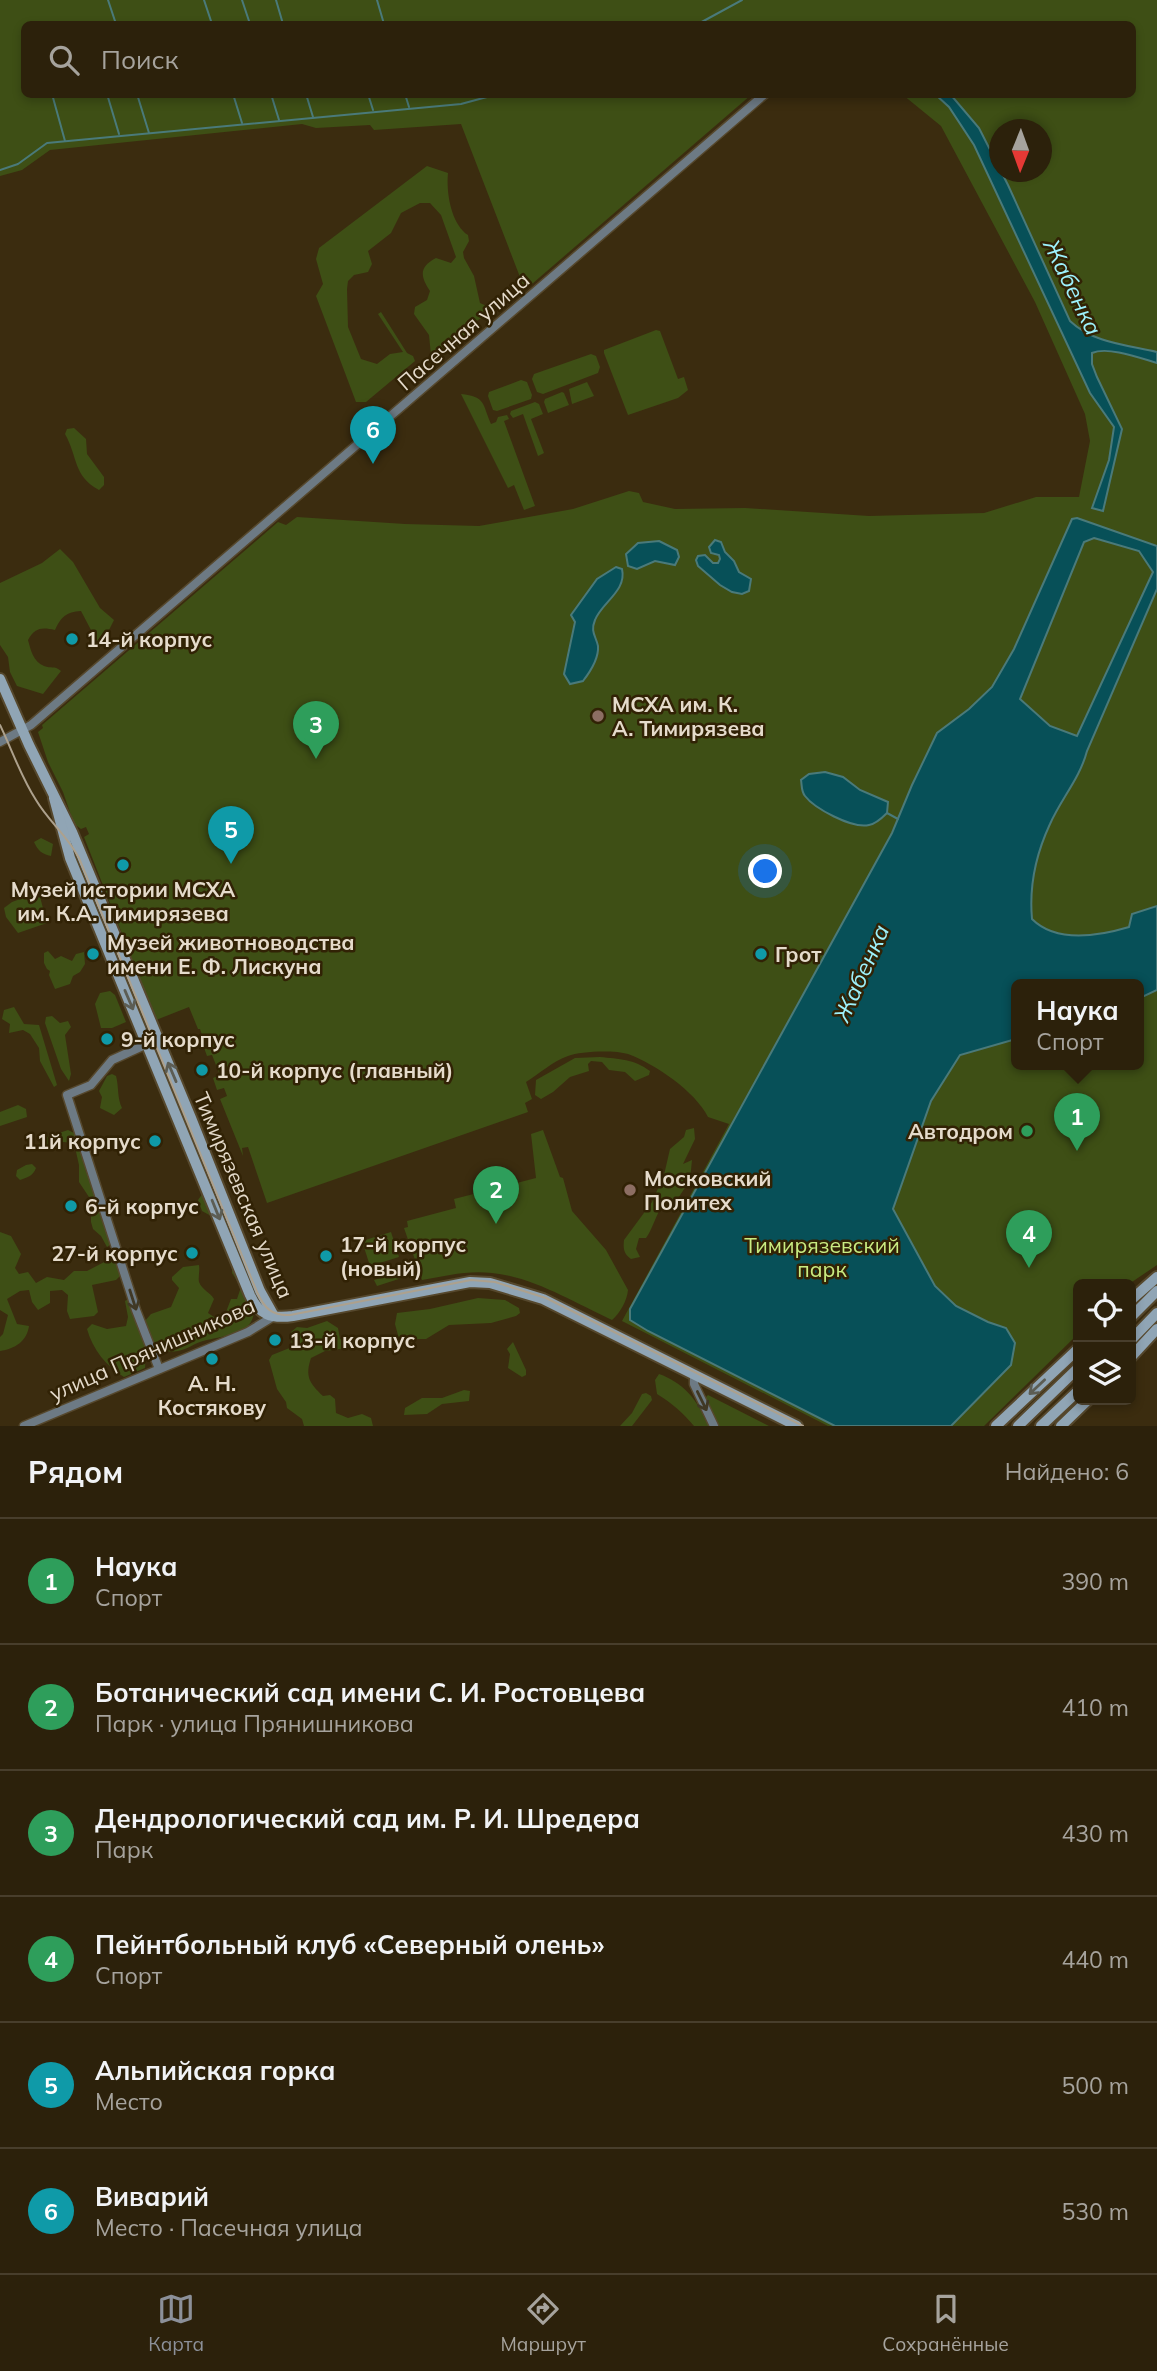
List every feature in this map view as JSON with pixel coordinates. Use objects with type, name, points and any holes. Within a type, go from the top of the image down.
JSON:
[{"type":"main road","name":"Тимирязевская улица","points":[[0,679],[72,832],[153,1041],[260,1291],[274,1316]]},
{"type":"main road","points":[[1136,1296],[1157,1277]]},
{"type":"main road","name":"улица Прянишникова","points":[[274,1316],[293,1317],[470,1282],[486,1282],[543,1299],[797,1426]]},
{"type":"main road","points":[[1136,1312],[1157,1291]]},
{"type":"main road","points":[[1136,1335],[1157,1314]]},
{"type":"main road","points":[[1136,1352],[1157,1329]]},
{"type":"main road","points":[[996,1426],[1073,1354]]},
{"type":"main road","points":[[1018,1426],[1073,1373]]},
{"type":"main road","points":[[1041,1426],[1073,1396]]},
{"type":"main road","points":[[1061,1426],[1083,1405]]},
{"type":"street","name":"Пасечная улица","points":[[0,742],[23,730],[760,98]]},
{"type":"street","points":[[153,1041],[112,1060],[91,1085],[67,1095],[136,1310],[159,1369]]},
{"type":"street","name":"улица Прянишникова","points":[[24,1426],[248,1332],[274,1316]]},
{"type":"street","points":[[694,1375],[694,1384],[715,1426]]},
{"type":"green space","name":"МСХА им. К. А. Тимирязева","points":[[0,0],[1157,0],[1157,1265],[1136,1279],[1073,1279],[1073,1339],[984,1426],[828,1426],[622,1321],[729,1124],[708,1117],[684,1088],[650,1064],[628,1054],[589,1052],[562,1058],[526,1082],[532,1099],[525,1103],[528,1112],[267,1203],[248,1147],[242,1148],[243,1156],[220,1099],[227,1096],[224,1088],[217,1090],[213,1078],[220,1075],[212,1055],[207,1056],[203,1045],[208,1043],[205,1035],[198,1029],[189,1007],[156,1020],[84,837],[89,834],[86,827],[81,829],[74,824],[38,732],[43,728],[42,725],[278,522],[286,525],[297,517],[479,526],[573,509],[629,491],[639,493],[643,502],[675,509],[745,508],[869,516],[984,513],[1036,497],[1079,497],[1090,441],[1085,414],[1035,302],[941,126],[907,98],[1136,98],[1136,21],[21,21],[21,98],[748,98],[525,290],[461,124],[374,130],[370,125],[316,128],[302,124],[50,150],[22,170],[0,176]]},
{"type":"green space","points":[[427,166],[448,173],[451,207],[457,223],[468,235],[464,258],[474,276],[480,303],[491,308],[492,312],[478,320],[459,341],[436,356],[431,355],[429,335],[414,314],[415,307],[427,300],[430,291],[424,281],[424,268],[436,258],[451,263],[456,257],[441,215],[430,203],[420,203],[401,213],[391,233],[368,251],[372,264],[368,272],[354,275],[348,281],[348,327],[361,359],[377,364],[390,354],[403,352],[378,314],[381,312],[415,361],[366,402],[356,402],[316,296],[323,284],[316,259],[319,248]]},
{"type":"green space","points":[[656,330],[660,331],[678,379],[684,377],[688,390],[678,398],[628,415],[604,350]]},
{"type":"green space","points":[[591,354],[596,356],[600,367],[598,373],[543,394],[537,392],[532,379],[534,374]]},
{"type":"green space","points":[[521,380],[527,382],[531,399],[493,410],[489,392]]},
{"type":"green space","points":[[587,382],[594,396],[572,404],[569,389]]},
{"type":"green space","points":[[562,392],[569,405],[548,413],[545,399]]},
{"type":"green space","points":[[461,394],[475,397],[482,402],[491,424],[496,422],[498,417],[507,415],[509,419],[504,421],[535,506],[524,510],[514,485],[508,488]]},
{"type":"green space","points":[[535,402],[539,404],[543,414],[531,419],[544,453],[538,456],[523,414],[513,418],[510,414],[511,411]]},
{"type":"green space","points":[[74,428],[86,439],[87,454],[104,477],[104,485],[99,490],[85,479],[77,465],[65,434],[67,429]]},
{"type":"green space","points":[[60,549],[73,562],[100,608],[114,620],[103,642],[92,640],[91,630],[81,611],[65,616],[55,630],[42,629],[33,633],[28,640],[35,658],[44,666],[61,671],[43,694],[17,686],[10,672],[8,657],[0,645],[0,583],[42,563]]},
{"type":"green space","points":[[41,838],[53,844],[51,856],[41,852],[34,842]]},
{"type":"green space","points":[[31,895],[40,897],[47,923],[18,933],[6,917],[4,908]]},
{"type":"green space","points":[[48,951],[55,959],[61,956],[72,961],[76,954],[84,952],[85,964],[80,972],[73,976],[70,984],[55,989],[50,971],[44,963],[44,953]]},
{"type":"green space","points":[[110,991],[115,995],[126,1022],[112,1028],[101,1028],[95,1004],[100,993]]},
{"type":"green space","points":[[14,1007],[24,1024],[39,1025],[57,1085],[54,1087],[40,1061],[39,1048],[30,1034],[23,1030],[9,1033],[10,1024],[2,1019],[4,1010]]},
{"type":"green space","points":[[52,1016],[60,1023],[68,1021],[71,1027],[65,1035],[71,1074],[69,1081],[61,1069],[45,1023],[46,1017]]},
{"type":"green space","points":[[600,1057],[632,1062],[650,1071],[649,1075],[635,1081],[625,1072],[609,1070],[602,1062],[591,1061],[588,1064],[589,1071],[570,1077],[541,1099],[535,1095],[536,1080],[575,1058]]},
{"type":"green space","points":[[107,1076],[116,1076],[122,1108],[114,1115],[100,1108],[102,1097],[99,1091]]},
{"type":"green space","points":[[18,1105],[26,1109],[27,1117],[0,1126],[0,1112]]},
{"type":"green space","points":[[694,1128],[695,1139],[683,1164],[692,1160],[690,1180],[671,1209],[670,1199],[662,1206],[646,1238],[639,1238],[636,1249],[640,1257],[631,1259],[624,1251],[624,1240],[652,1202],[664,1175],[670,1149],[684,1137],[686,1130]]},
{"type":"green space","points":[[68,1130],[76,1134],[82,1149],[86,1172],[95,1189],[111,1244],[107,1247],[93,1229],[91,1200],[79,1182],[79,1165],[74,1143],[63,1142],[49,1148],[39,1144],[47,1137]]},
{"type":"green space","points":[[543,1130],[560,1177],[563,1178],[572,1211],[606,1250],[628,1290],[623,1307],[612,1320],[554,1292],[507,1275],[474,1272],[422,1280],[404,1228],[408,1227],[407,1221],[456,1208],[454,1199],[536,1178],[531,1134]]},
{"type":"green space","points":[[32,1164],[36,1168],[30,1176],[20,1180],[16,1176],[17,1170]]},
{"type":"green space","points":[[203,1193],[253,1305],[251,1322],[238,1332],[181,1350],[146,1353],[145,1368],[124,1377],[101,1357],[87,1329],[92,1324],[107,1329],[126,1326],[128,1317],[125,1301],[128,1299],[135,1320],[144,1322],[151,1314],[171,1307],[179,1288],[172,1277],[183,1267],[199,1265],[199,1282],[214,1299],[208,1313],[214,1317],[226,1312],[231,1299],[237,1299],[241,1287],[232,1273],[232,1266],[213,1217],[202,1211],[198,1200]]},
{"type":"green space","points":[[0,1232],[11,1236],[21,1254],[15,1268],[19,1274],[28,1272],[36,1283],[47,1277],[64,1280],[74,1271],[87,1271],[110,1259],[118,1266],[120,1276],[116,1280],[92,1285],[98,1312],[94,1316],[70,1319],[67,1311],[68,1295],[62,1290],[50,1291],[50,1303],[38,1310],[32,1302],[29,1290],[20,1291],[7,1299],[17,1324],[29,1326],[26,1336],[19,1343],[0,1351],[0,1337],[8,1315],[0,1310]]},
{"type":"green space","points":[[391,1232],[399,1257],[370,1266],[362,1241]]},
{"type":"green space","points":[[403,1271],[405,1277],[377,1286],[374,1280]]},
{"type":"green space","points":[[478,1298],[505,1300],[519,1308],[520,1313],[491,1323],[449,1325],[426,1339],[399,1339],[395,1324],[397,1313]]},
{"type":"green space","points":[[327,1321],[338,1328],[340,1339],[348,1342],[347,1348],[325,1351],[311,1358],[308,1370],[310,1379],[323,1396],[330,1395],[335,1399],[336,1413],[348,1418],[362,1414],[371,1418],[373,1426],[304,1426],[302,1419],[287,1408],[277,1389],[269,1360],[272,1355],[292,1347],[291,1332],[297,1327],[307,1328]]},
{"type":"green space","points":[[513,1342],[526,1370],[526,1375],[522,1377],[508,1368],[510,1354],[507,1349]]},
{"type":"green space","points":[[659,1374],[688,1392],[706,1421],[712,1415],[705,1398],[708,1395],[769,1426],[694,1426],[677,1408],[657,1394],[655,1380]]},
{"type":"green space","points":[[464,1390],[470,1391],[469,1401],[442,1404],[427,1414],[404,1415],[405,1408],[422,1398],[442,1398]]},
{"type":"green space","points":[[646,1393],[652,1400],[632,1426],[620,1426],[632,1413],[642,1394]]},
{"type":"water","points":[[939,98],[954,98],[979,128],[989,148],[989,177],[974,145],[949,107]]},
{"type":"water","points":[[991,182],[1006,182],[1070,321],[1100,339],[1157,352],[1157,363],[1115,352],[1092,353],[1092,364],[1097,377],[1122,429],[1103,511],[1092,508],[1109,460],[1114,427],[1090,393]]},
{"type":"water","points":[[1077,518],[1157,546],[1157,589],[1080,770],[1045,835],[1037,859],[1031,907],[1032,919],[1042,927],[1053,932],[1079,936],[1129,927],[1132,914],[1157,906],[1157,990],[1144,996],[1144,979],[1011,979],[1011,1040],[960,1055],[931,1101],[893,1209],[935,1286],[956,1306],[1006,1328],[1015,1343],[1011,1365],[951,1426],[835,1426],[648,1331],[630,1320],[630,1309],[892,833],[937,733],[969,709],[992,687],[1014,649],[1072,519]],"holes":[[[1094,538],[1139,551],[1153,572],[1077,736],[1050,726],[1020,699],[1084,542]]]},
{"type":"water","points":[[715,540],[721,542],[739,572],[751,579],[749,591],[742,594],[732,592],[698,566],[698,556],[705,555],[713,563],[718,563],[719,555],[711,553],[709,547]]},
{"type":"water","points":[[659,541],[677,550],[679,557],[675,565],[655,561],[637,569],[628,566],[626,554],[638,543]]},
{"type":"water","points":[[616,567],[622,569],[621,584],[598,614],[594,624],[593,631],[598,646],[596,660],[583,681],[570,684],[564,674],[575,622],[571,615],[597,579]]},
{"type":"water","points":[[825,772],[843,777],[860,790],[888,802],[887,813],[874,823],[862,825],[844,821],[816,806],[804,794],[801,780],[809,774]]},
{"type":"waterway","points":[[108,0],[115,21]]},
{"type":"waterway","points":[[204,0],[211,21]]},
{"type":"waterway","points":[[242,0],[249,21]]},
{"type":"waterway","points":[[276,0],[282,21]]},
{"type":"waterway","points":[[377,0],[383,21]]},
{"type":"waterway","name":"Жабенка","points":[[704,21],[742,0]]},
{"type":"waterway","points":[[53,98],[65,141]]},
{"type":"waterway","points":[[108,98],[119,134]]},
{"type":"waterway","points":[[138,98],[149,133]]},
{"type":"waterway","points":[[234,98],[242,123]]},
{"type":"waterway","points":[[272,98],[279,120]]},
{"type":"waterway","points":[[307,98],[313,117]]},
{"type":"waterway","points":[[369,98],[373,110]]},
{"type":"waterway","points":[[406,98],[409,107]]},
{"type":"waterway","name":"Жабенка","points":[[0,170],[18,164],[47,143],[461,104],[483,98]]},
{"type":"waterway","points":[[887,813],[898,819]]},
{"type":"tram line","points":[[0,725],[21,773],[41,808],[79,858],[257,1292],[269,1310],[290,1315],[471,1280],[495,1282],[546,1298],[803,1426]]},
{"type":"place","name":"Виварий","points":[[373,464]]},
{"type":"place","name":"14-й корпус","points":[[72,639]]},
{"type":"place","name":"МСХА им. К. А. Тимирязева","points":[[598,716]]},
{"type":"place","name":"Дендрологический сад им. Р. И. Шредера","points":[[316,759]]},
{"type":"place","name":"Альпийская горка","points":[[231,864]]},
{"type":"place","name":"Музей истории МСХА им. К.А. Тимирязева","points":[[123,865]]},
{"type":"place","name":"Музей животноводства имени Е. Ф. Лискуна","points":[[93,954]]},
{"type":"place","name":"Грот","points":[[761,954]]},
{"type":"place","name":"9-й корпус","points":[[107,1039]]},
{"type":"place","name":"10-й корпус (главный)","points":[[202,1070]]},
{"type":"place","name":"Автодром","points":[[1027,1131]]},
{"type":"place","name":"11й корпус","points":[[155,1141]]},
{"type":"place","name":"Наука","points":[[1077,1151]]},
{"type":"place","name":"Московский Политех","points":[[630,1190]]},
{"type":"place","name":"6-й корпус","points":[[71,1206]]},
{"type":"place","name":"Ботанический сад имени С. И. Ростовцева","points":[[496,1224]]},
{"type":"place","name":"27-й корпус","points":[[192,1253]]},
{"type":"place","name":"17-й корпус (новый)","points":[[326,1256]]},
{"type":"place","name":"Пейнтбольный клуб «Северный олень»","points":[[1029,1268]]},
{"type":"place","name":"13-й корпус","points":[[275,1340]]},
{"type":"place","name":"А. Н. Костякову","points":[[212,1359]]},
{"type":"park label","name":"Тимирязевский парк","points":[[822,1257]]}]
